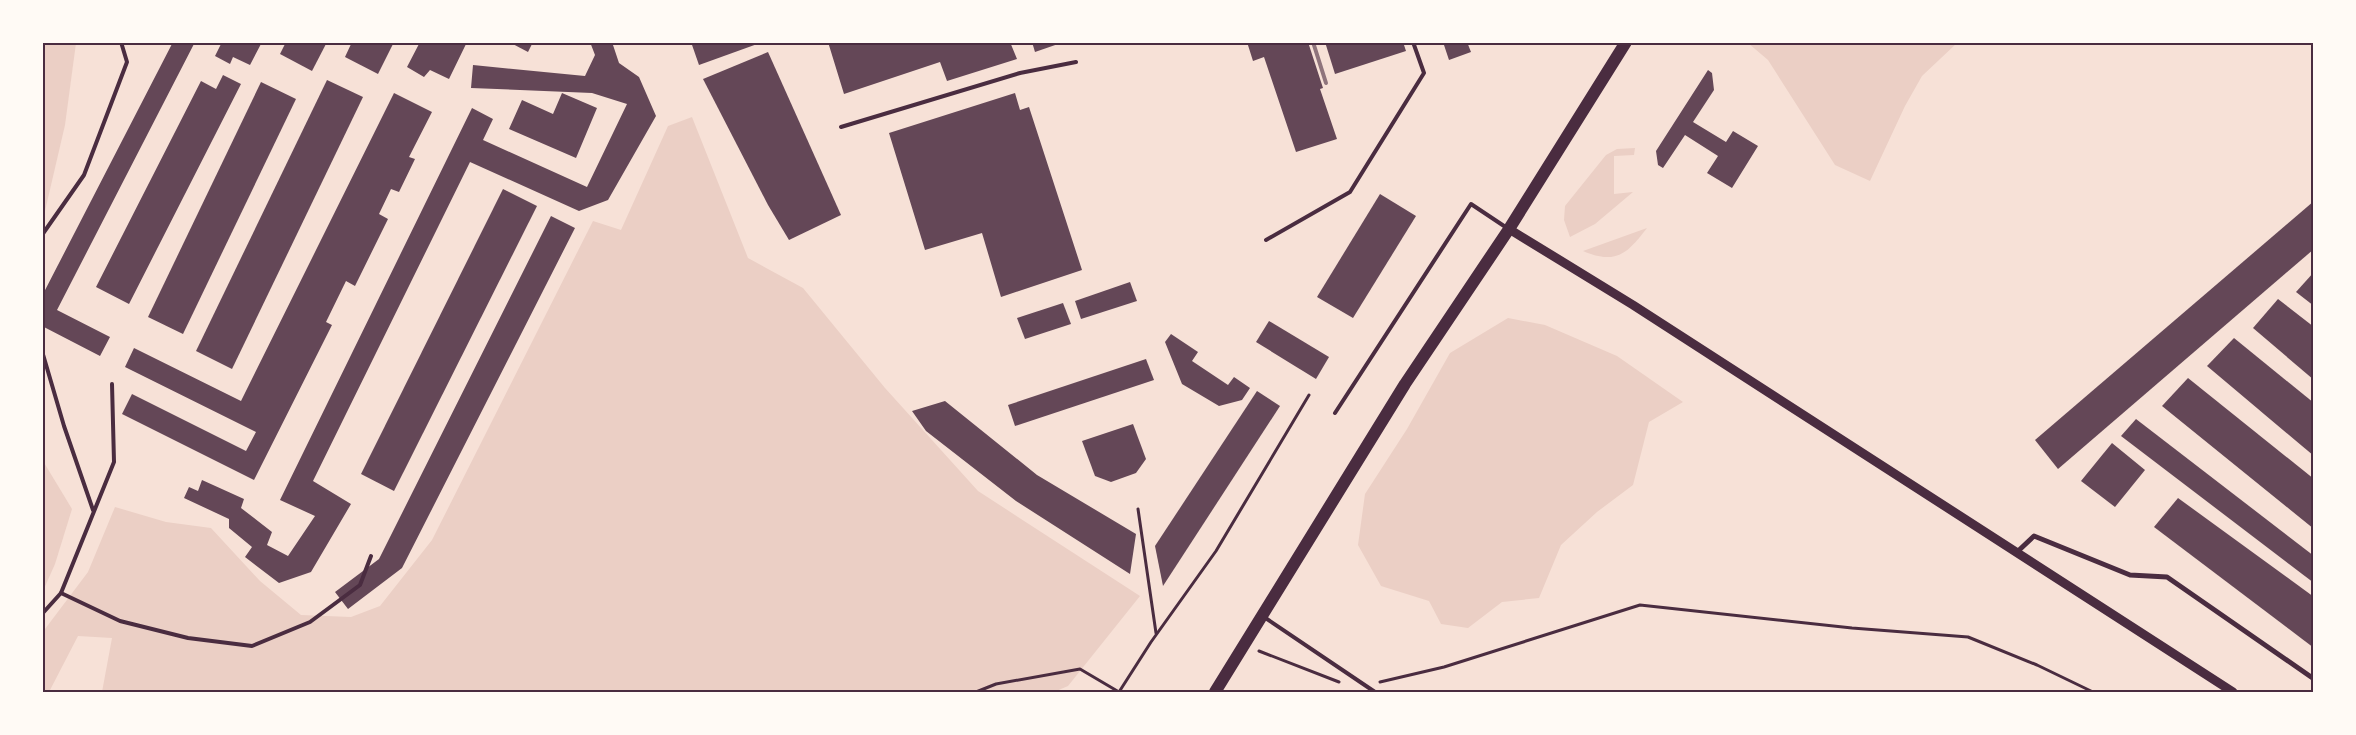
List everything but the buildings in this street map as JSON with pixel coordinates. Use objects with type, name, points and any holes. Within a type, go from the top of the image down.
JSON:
[{"type":"main road","points":[[1215,692],[1404,384],[1509,229],[1626,42]]},
{"type":"street","points":[[1509,229],[1633,305],[2233,692]]},
{"type":"street","points":[[2016,553],[2034,536],[2130,575],[2167,577],[2314,679]]},
{"type":"lane","points":[[42,235],[84,175],[127,62],[121,42]]},
{"type":"lane","points":[[1266,240],[1350,192],[1424,73],[1413,42]]},
{"type":"lane","points":[[841,127],[1020,73],[1076,62]]},
{"type":"lane","points":[[1334,413],[1471,204],[1509,229]]},
{"type":"lane","points":[[42,351],[64,426],[94,510]]},
{"type":"lane","points":[[42,614],[61,593],[114,462],[112,384]]},
{"type":"lane","points":[[61,593],[120,621],[188,638],[252,646],[310,622],[360,585],[371,556]]},
{"type":"lane","points":[[1262,616],[1375,692]]},
{"type":"path","points":[[976,692],[996,684],[1080,669],[1119,692],[1216,551],[1309,395]]},
{"type":"path","points":[[1138,509],[1156,633]]},
{"type":"path","points":[[1245,644],[1335,682],[1377,683],[1444,667],[1640,605],[1852,628],[1968,637],[2037,665],[2093,692]]},
{"type":"shaded area","points":[[43,42],[76,43],[65,125],[43,213]]},
{"type":"shaded area","points":[[1748,43],[1957,43],[1922,76],[1905,106],[1870,181],[1835,165],[1768,60]]},
{"type":"shaded area","points":[[692,117],[748,258],[803,288],[885,388],[978,491],[1140,596],[1068,686],[1054,692],[102,692],[112,638],[78,636],[49,692],[43,692],[42,633],[88,572],[115,507],[166,522],[211,528],[260,581],[301,615],[351,617],[380,606],[432,540],[593,221],[621,230],[668,126]]},
{"type":"shaded area","points":[[1635,148],[1634,155],[1614,156],[1614,194],[1633,192],[1595,224],[1570,237],[1564,220],[1565,206],[1606,155],[1617,149]]},
{"type":"shaded area","points":[[1647,228],[1627,250],[1612,257],[1594,255],[1583,251]]},
{"type":"shaded area","points":[[1508,318],[1545,325],[1617,356],[1683,402],[1649,422],[1633,485],[1597,512],[1561,545],[1539,598],[1502,602],[1468,628],[1441,624],[1429,601],[1381,586],[1358,545],[1365,494],[1407,429],[1450,353]]},
{"type":"shaded area","points":[[43,461],[72,509],[55,564],[43,591]]},
{"type":"railway","points":[[1313,42],[1326,83]]}]
